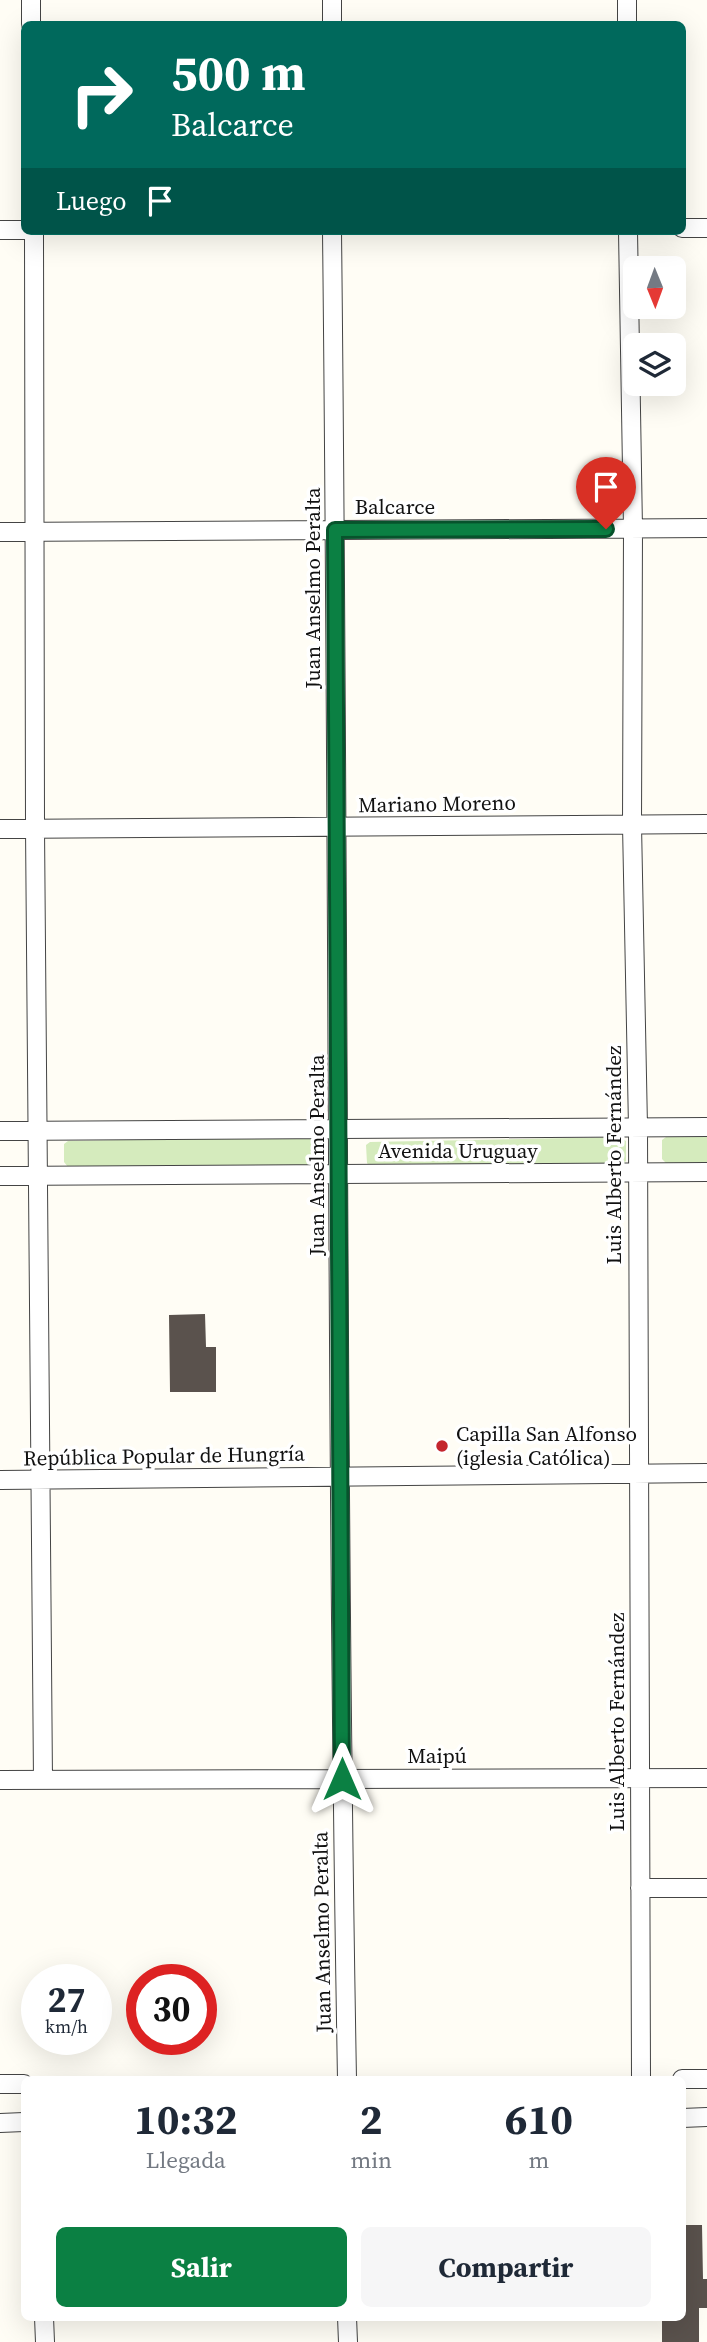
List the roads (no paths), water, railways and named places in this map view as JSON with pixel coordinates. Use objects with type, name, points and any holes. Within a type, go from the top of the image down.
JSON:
[{"type":"street","points":[[31,0],[31,21]]},
{"type":"street","points":[[332,0],[332,21]]},
{"type":"street","points":[[627,0],[627,21]]},
{"type":"street","points":[[686,228],[707,228]]},
{"type":"street","points":[[0,230],[21,230]]},
{"type":"street","points":[[34,235],[35,828],[43,1780]]},
{"type":"street","name":"Juan Anselmo Peralta","points":[[332,235],[340,1129],[342,1779],[347,2076]]},
{"type":"street","name":"Luis Alberto Fernández","points":[[628,235],[633,528],[632,825],[638,1128],[641,2076]]},
{"type":"street","name":"Balcarce","points":[[0,532],[707,528]]},
{"type":"street","name":"Mariano Moreno","points":[[0,829],[707,824]]},
{"type":"street","name":"Avenida Uruguay","points":[[0,1132],[707,1127]]},
{"type":"street","name":"Avenida Uruguay","points":[[0,1176],[707,1172]]},
{"type":"street","name":"República Popular de Hungría","points":[[0,1480],[707,1473]]},
{"type":"street","name":"Maipú","points":[[0,1780],[707,1778]]},
{"type":"street","points":[[640,1888],[707,1888]]},
{"type":"street","points":[[686,2079],[707,2079]]},
{"type":"street","points":[[0,2084],[21,2084]]},
{"type":"street","points":[[686,2118],[707,2117]]},
{"type":"street","points":[[0,2123],[21,2122]]},
{"type":"street","points":[[44,2321],[45,2342]]},
{"type":"street","points":[[347,2321],[348,2342]]},
{"type":"place","name":"Capilla San Alfonso (iglesia Católica)","points":[[442,1446]]}]
